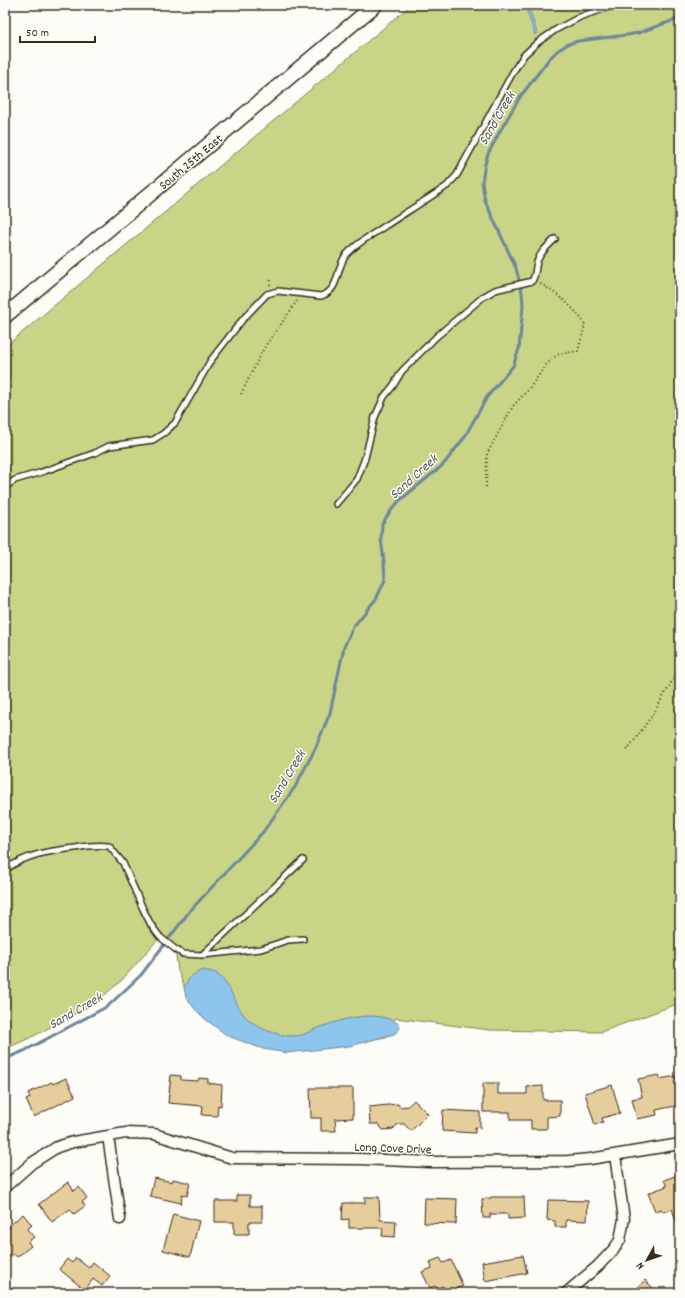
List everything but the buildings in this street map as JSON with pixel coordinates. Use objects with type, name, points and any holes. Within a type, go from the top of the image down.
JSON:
[{"type":"main road","name":"South 25th East","points":[[5,316],[375,5]]},
{"type":"street","name":"Long Cove Drive","points":[[5,1187],[32,1163],[57,1148],[73,1142],[126,1133],[154,1134],[232,1158],[360,1159],[431,1162],[568,1162],[680,1144]]},
{"type":"street","points":[[108,1136],[120,1219]]},
{"type":"street","points":[[566,1293],[598,1266],[614,1249],[620,1240],[624,1219],[615,1155]]},
{"type":"lane","points":[[5,487],[15,480],[95,453],[109,446],[153,440],[164,433],[175,423],[211,360],[243,319],[267,294],[278,291],[321,296],[331,291],[335,286],[342,259],[356,245],[447,186],[457,175],[513,72],[524,55],[538,42],[557,29],[576,19],[616,5]]},
{"type":"lane","points":[[336,504],[357,479],[365,458],[376,417],[384,397],[402,371],[437,336],[483,297],[495,290],[532,281],[536,276],[537,264],[541,253],[555,239]]},
{"type":"lane","points":[[5,870],[28,856],[47,851],[100,845],[109,846],[123,863],[151,925],[160,937],[183,954],[202,955],[261,949],[288,940],[303,939]]},
{"type":"lane","points":[[202,955],[303,860]]},
{"type":"path","points":[[486,487],[487,454],[513,406],[529,389],[546,365],[553,358],[560,354],[578,351],[585,325],[580,316],[562,297],[532,281]]},
{"type":"path","points":[[241,394],[264,348],[303,294]]},
{"type":"path","points":[[626,750],[654,713],[680,667]]},
{"type":"green space","points":[[411,5],[680,5],[680,1003],[601,1032],[490,1030],[395,1018],[386,1037],[300,1050],[189,999],[178,971],[175,949],[160,937],[122,980],[95,1003],[32,1037],[5,1049],[5,347]]},
{"type":"water","points":[[528,5],[531,5],[530,11],[537,33],[535,35],[526,8]]},
{"type":"water","points":[[204,970],[213,972],[222,979],[230,990],[243,1014],[248,1019],[260,1027],[274,1033],[297,1036],[342,1020],[370,1016],[393,1020],[400,1028],[394,1034],[350,1046],[287,1053],[263,1049],[228,1036],[205,1019],[194,1008],[186,997],[184,988],[191,976]]},
{"type":"waterway","name":"Sand Creek","points":[[5,1059],[24,1051],[108,1006],[141,975],[189,912],[263,832],[295,787],[315,749],[330,713],[344,647],[353,627],[376,599],[385,580],[381,539],[382,524],[399,501],[443,465],[464,438],[487,397],[513,366],[519,349],[523,306],[522,292],[516,268],[485,201],[482,182],[488,154],[520,97],[549,59],[557,51],[568,44],[578,41],[638,33],[680,18]]}]
